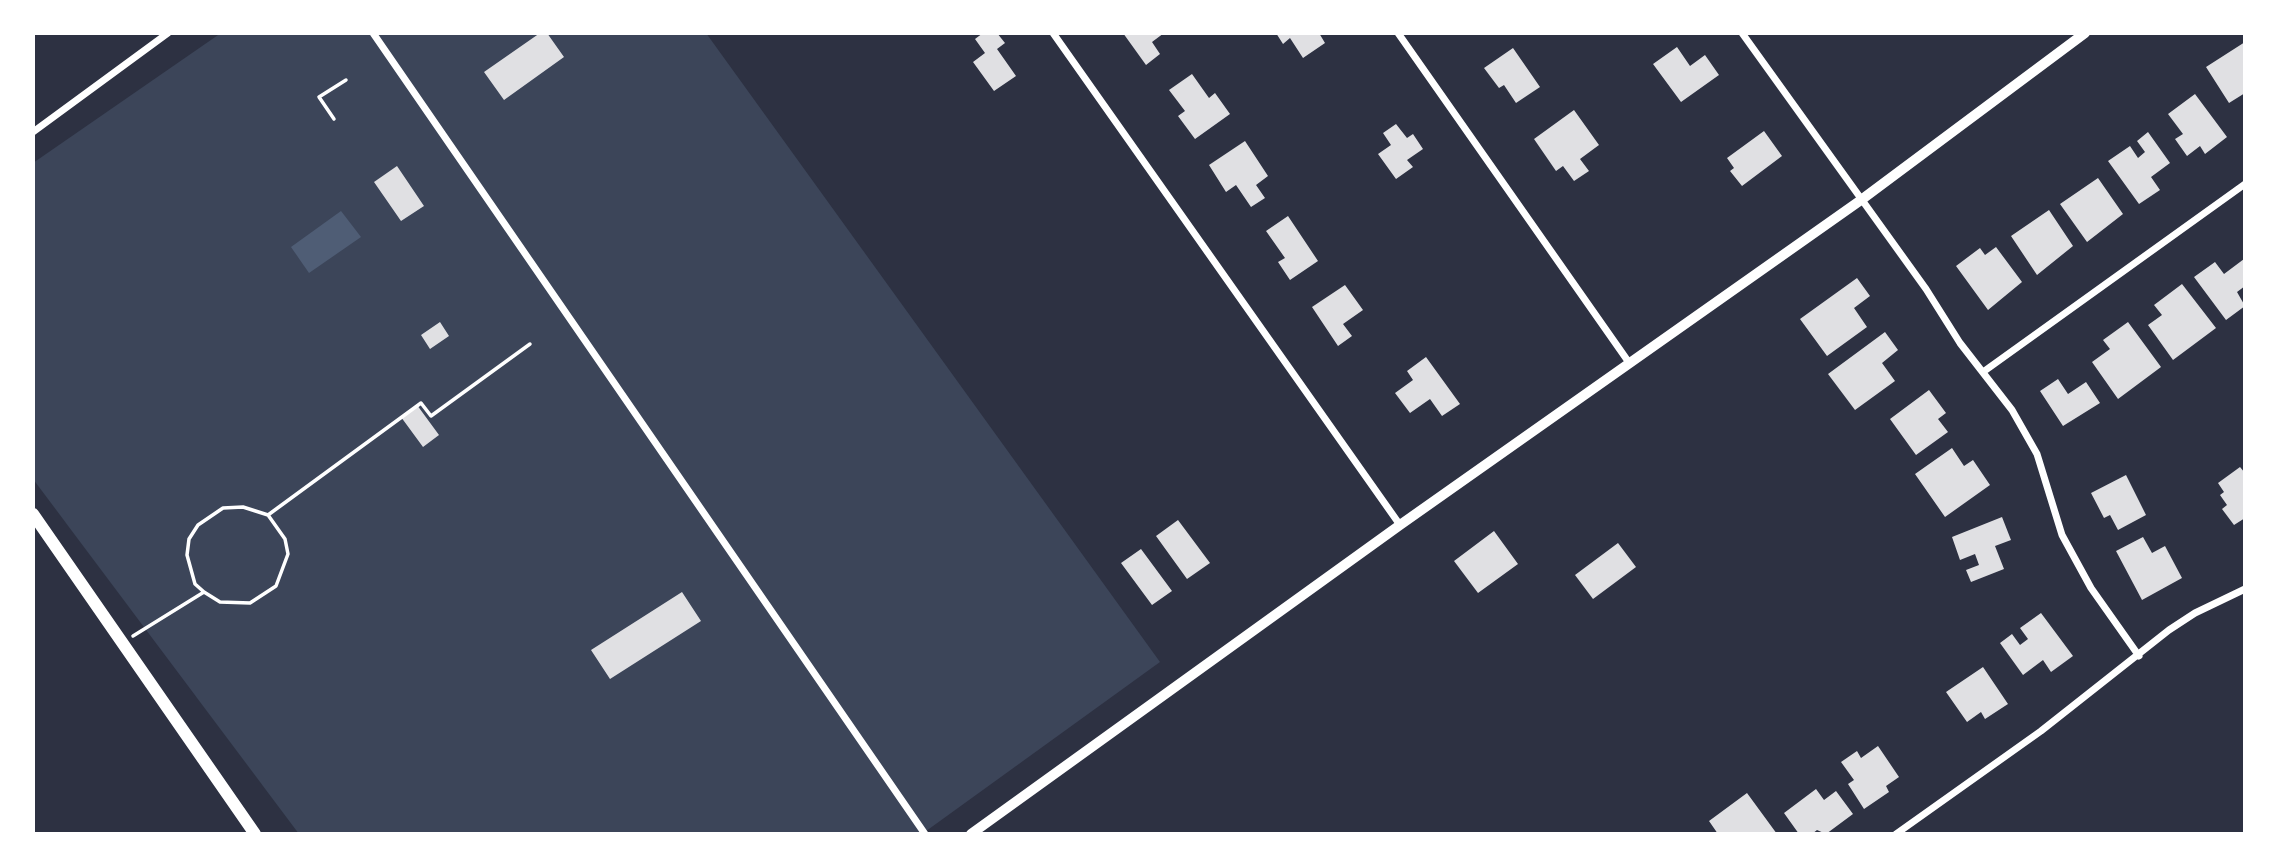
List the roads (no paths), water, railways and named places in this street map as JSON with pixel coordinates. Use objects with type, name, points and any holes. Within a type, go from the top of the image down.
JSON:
[{"type":"main road","points":[[33,514],[255,834]]},
{"type":"street","points":[[33,132],[168,33]]},
{"type":"street","points":[[373,33],[925,834]]},
{"type":"street","points":[[1053,33],[1400,525]]},
{"type":"street","points":[[1398,33],[1630,364]]},
{"type":"street","points":[[1742,33],[2012,410],[2037,454],[2062,535],[2079,566],[2139,656]]},
{"type":"street","points":[[971,834],[1400,525],[1861,200],[2085,33]]},
{"type":"street","points":[[1983,372],[2245,184]]},
{"type":"street","points":[[1896,834],[2195,613],[2245,589]]}]
